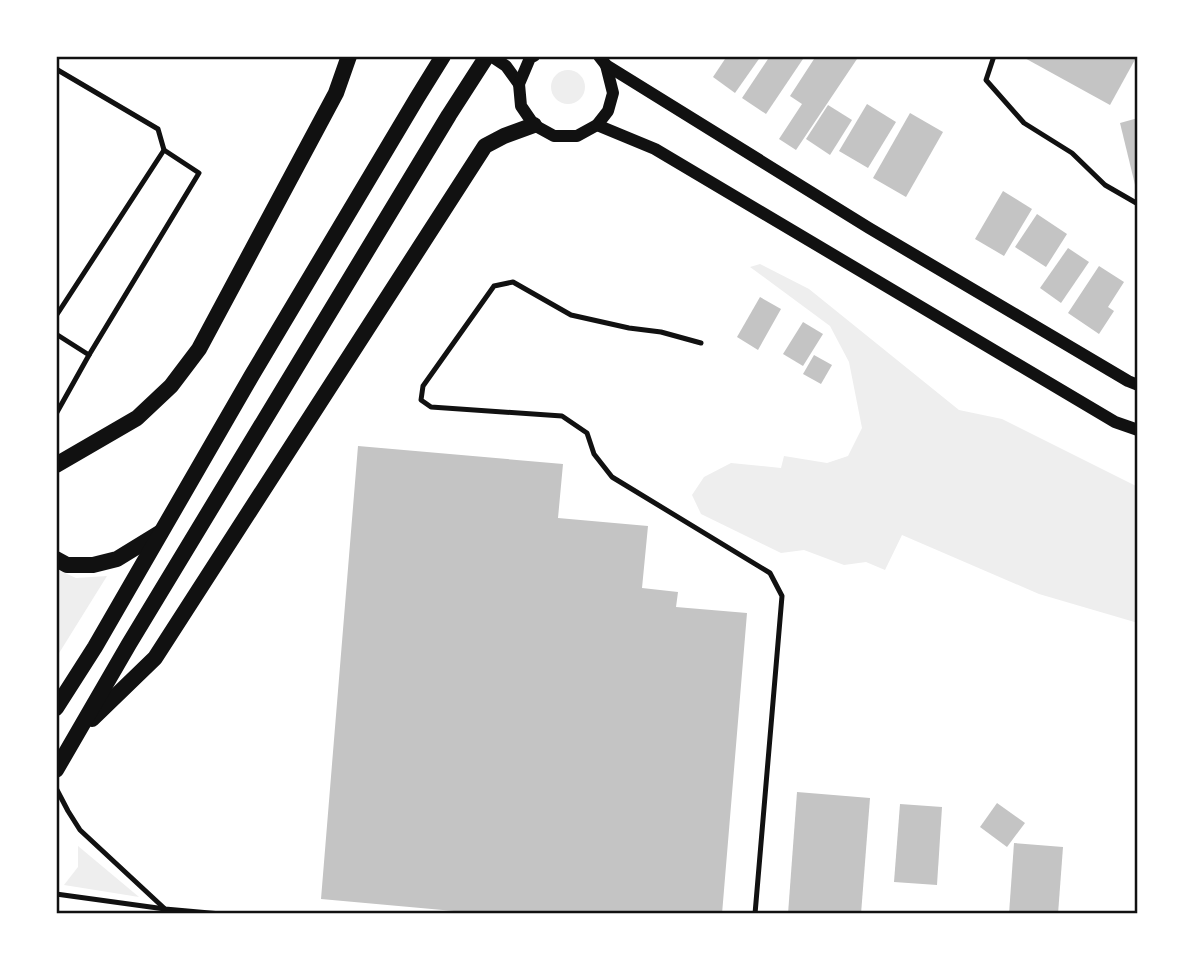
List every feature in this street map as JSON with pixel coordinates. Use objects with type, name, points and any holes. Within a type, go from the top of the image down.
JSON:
[{"type":"highway","points":[[56,465],[137,418],[172,386],[198,349],[336,93],[349,56]]},
{"type":"highway","points":[[56,708],[95,647],[245,387],[443,56]]},
{"type":"highway","points":[[56,771],[129,644],[449,115],[489,56]]},
{"type":"highway","points":[[75,736],[155,658],[485,146],[534,125]]},
{"type":"highway","points":[[56,559],[66,565],[93,565],[117,559],[163,531]]},
{"type":"street","points":[[489,56],[506,66],[519,84],[522,106],[534,125],[554,136],[576,136],[597,125],[608,111],[613,93],[602,61]]},
{"type":"street","points":[[519,84],[530,58],[534,56]]},
{"type":"street","points":[[602,61],[869,228],[1138,385]]},
{"type":"street","points":[[597,125],[655,149],[1115,422],[1138,430]]},
{"type":"lane","points":[[994,56],[986,80],[1024,123],[1072,153],[1105,185],[1138,204]]},
{"type":"lane","points":[[56,69],[158,129],[164,150],[199,173],[56,414]]},
{"type":"lane","points":[[56,316],[164,150]]},
{"type":"lane","points":[[701,343],[661,332],[572,315],[513,282],[494,286],[423,387],[421,400],[431,407],[562,416],[587,433],[594,454],[612,477],[770,573],[782,596],[755,914]]},
{"type":"lane","points":[[56,334],[89,355]]},
{"type":"lane","points":[[56,788],[80,830],[165,909]]},
{"type":"lane","points":[[56,894],[221,914]]},
{"type":"shaded area","points":[[568,70],[580,75],[585,87],[580,99],[568,104],[556,99],[551,87],[556,75]]},
{"type":"shaded area","points":[[760,264],[809,289],[959,410],[1002,419],[1138,487],[1138,623],[1039,594],[902,535],[885,570],[866,562],[844,565],[804,550],[781,553],[701,514],[692,495],[704,477],[731,463],[781,468],[784,456],[827,463],[848,456],[862,428],[849,362],[830,326],[750,267]]},
{"type":"shaded area","points":[[56,569],[76,578],[107,576],[56,658]]},
{"type":"shaded area","points":[[78,846],[139,897],[64,885],[78,867]]},
{"type":"building","points":[[727,56],[761,56],[735,93],[713,77]]},
{"type":"building","points":[[770,56],[805,56],[766,114],[742,98]]},
{"type":"building","points":[[816,56],[859,56],[796,150],[779,139],[802,104],[790,96]]},
{"type":"building","points":[[1021,56],[1137,56],[1110,105]]},
{"type":"building","points":[[867,104],[896,122],[868,168],[839,151]]},
{"type":"building","points":[[828,105],[852,120],[830,155],[806,139]]},
{"type":"building","points":[[910,113],[943,132],[906,197],[873,178]]},
{"type":"building","points":[[1138,118],[1138,193],[1137,193],[1120,123]]},
{"type":"building","points":[[1003,191],[1032,209],[1004,256],[975,239]]},
{"type":"building","points":[[1037,214],[1067,234],[1046,267],[1015,247]]},
{"type":"building","points":[[1068,248],[1089,262],[1061,303],[1040,288]]},
{"type":"building","points":[[1099,266],[1124,282],[1108,307],[1114,311],[1099,334],[1068,313]]},
{"type":"building","points":[[760,297],[781,309],[758,350],[737,337]]},
{"type":"building","points":[[803,322],[823,334],[803,366],[783,354]]},
{"type":"building","points":[[814,355],[832,365],[821,384],[803,374]]},
{"type":"building","points":[[358,446],[563,464],[558,518],[648,526],[642,588],[678,592],[676,607],[747,613],[722,914],[487,914],[321,899]]},
{"type":"building","points":[[797,792],[870,798],[861,914],[788,914]]},
{"type":"building","points":[[997,803],[1025,823],[1007,847],[980,827]]},
{"type":"building","points":[[900,804],[942,807],[937,885],[894,882]]},
{"type":"building","points":[[1014,843],[1063,847],[1058,914],[1009,914]]}]
